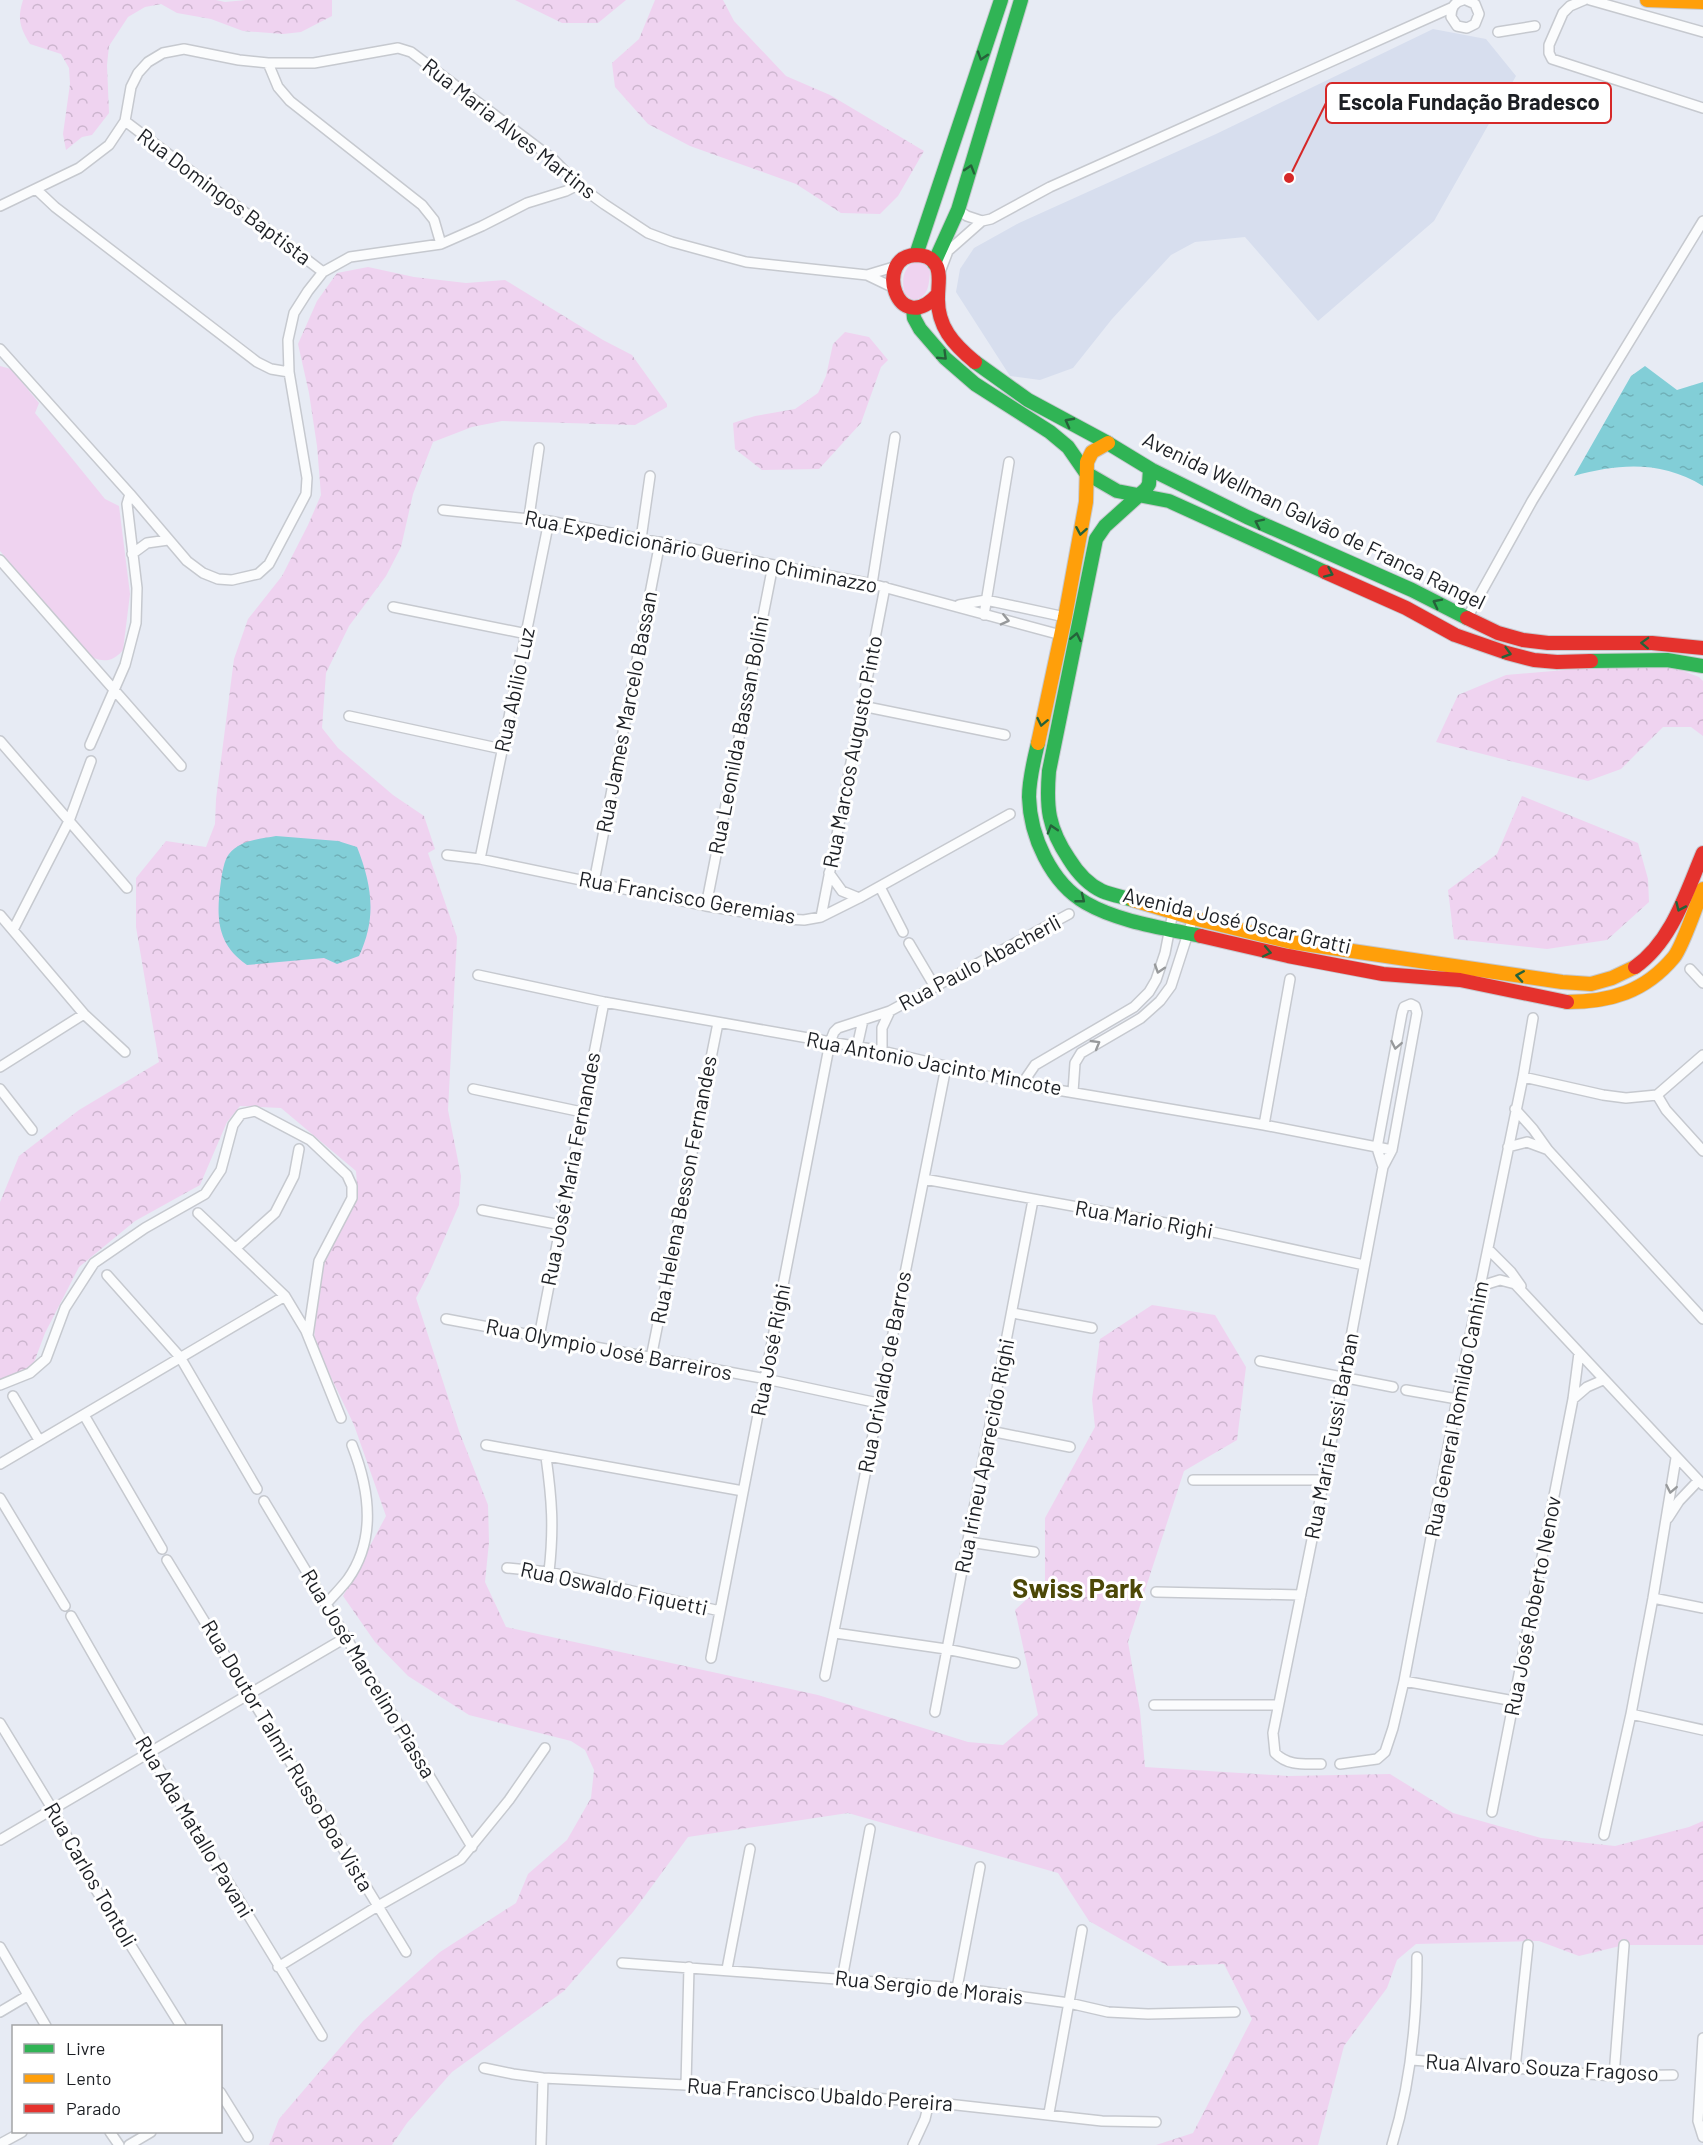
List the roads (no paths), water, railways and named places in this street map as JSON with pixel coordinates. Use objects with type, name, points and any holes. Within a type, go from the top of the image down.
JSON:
[{"type":"main road","points":[[916,255],[1001,0]]},
{"type":"main road","points":[[937,268],[925,257],[916,255],[902,260],[893,273],[894,295],[899,301],[913,308],[928,305],[938,294],[937,268],[958,210],[1021,0]]},
{"type":"main road","points":[[1647,0],[1703,2]]},
{"type":"main road","name":"Avenida Wellman Galvão de Franca Rangel","points":[[938,294],[942,324],[948,335],[974,360],[1022,397],[1108,443],[1150,469],[1277,531],[1412,590],[1504,635],[1534,643],[1559,645],[1641,643],[1703,648]]},
{"type":"main road","name":"Avenida Wellman Galvão de Franca Rangel","points":[[913,308],[914,318],[920,329],[945,358],[975,384],[1050,432],[1068,447],[1086,472],[1117,491],[1169,501],[1406,608],[1455,635],[1507,653],[1534,660],[1557,662],[1655,660],[1703,666]]},
{"type":"main road","points":[[1086,472],[1087,462],[1092,452],[1108,443]]},
{"type":"main road","points":[[1140,495],[1149,484],[1150,469]]},
{"type":"main road","name":"Avenida José Oscar Gratti","points":[[1086,472],[1086,502],[1065,617],[1032,771],[1029,798],[1037,842],[1057,876],[1085,903],[1119,917],[1189,935],[1383,974],[1460,980],[1562,1002],[1593,1002],[1621,996],[1649,981],[1675,956],[1703,889]]},
{"type":"main road","name":"Avenida José Oscar Gratti","points":[[1140,495],[1105,526],[1096,539],[1048,771],[1047,798],[1050,824],[1057,842],[1079,875],[1102,891],[1193,918],[1292,942],[1591,984],[1612,978],[1637,966],[1656,950],[1675,918],[1703,853]]},
{"type":"street","points":[[937,268],[948,251],[982,221],[991,219],[1050,187],[1453,7],[1455,3],[1468,0],[1475,4],[1479,14],[1478,19],[1471,27],[1462,28],[1451,17],[1453,7]]},
{"type":"street","points":[[1584,0],[1570,6],[1563,13],[1549,45],[1552,59],[1703,108]]},
{"type":"street","points":[[1590,0],[1703,32]]},
{"type":"street","points":[[1498,32],[1535,26]]},
{"type":"street","name":"Rua Maria Alves Martins","points":[[0,206],[79,168],[109,145],[125,121],[131,87],[138,73],[148,62],[163,53],[184,49],[239,60],[268,63],[314,63],[398,48],[411,52],[553,159],[578,184],[604,204],[648,233],[672,242],[746,262],[867,275],[892,287]]},
{"type":"street","points":[[268,63],[278,87],[290,101],[422,205],[434,220],[441,244]]},
{"type":"street","name":"Rua Domingos Baptista","points":[[125,121],[323,272]]},
{"type":"street","points":[[0,349],[187,561],[203,573],[218,579],[246,578],[258,574],[269,564],[306,494],[307,478],[289,372],[288,340],[294,313],[323,272],[350,257],[441,244],[527,203],[566,191],[578,184]]},
{"type":"street","points":[[37,190],[55,207],[257,362],[272,369],[289,372]]},
{"type":"street","points":[[958,210],[982,221]]},
{"type":"street","points":[[1467,618],[1532,501],[1703,222]]},
{"type":"street","name":"Rua Maria Alves Martins","points":[[867,275],[897,266]]},
{"type":"street","points":[[872,584],[895,436]]},
{"type":"street","points":[[529,518],[539,448]]},
{"type":"street","points":[[984,615],[1009,462]]},
{"type":"street","points":[[641,539],[650,476]]},
{"type":"street","points":[[90,745],[129,653],[136,623],[137,588],[127,504],[130,494]]},
{"type":"street","name":"Rua Expedicionãrio Guerino Chiminazzo","points":[[442,510],[549,521],[872,584],[1061,635]]},
{"type":"street","name":"Rua Abilio Luz","points":[[480,859],[549,521]]},
{"type":"street","points":[[132,554],[147,543],[168,540]]},
{"type":"street","name":"Rua James Marcelo Bassan","points":[[594,882],[660,542]]},
{"type":"street","points":[[0,560],[181,766]]},
{"type":"street","name":"Rua Leonilda Bassan Bolini","points":[[705,906],[773,565]]},
{"type":"street","name":"Rua Marcos Augusto Pinto","points":[[821,917],[885,587]]},
{"type":"street","points":[[986,600],[1065,617]]},
{"type":"street","name":"Rua Expedicionãrio Guerino Chiminazzo","points":[[957,606],[986,600]]},
{"type":"street","points":[[393,607],[527,634]]},
{"type":"street","points":[[862,706],[1005,735]]},
{"type":"street","points":[[349,716],[502,749]]},
{"type":"street","points":[[0,741],[127,888]]},
{"type":"street","points":[[13,930],[69,821],[91,761]]},
{"type":"street","name":"Rua Francisco Geremias","points":[[447,855],[480,859],[705,906],[804,920],[821,917],[859,898],[1010,814]]},
{"type":"street","points":[[829,873],[842,891],[859,898]]},
{"type":"street","points":[[880,887],[903,932]]},
{"type":"street","points":[[1022,1084],[1035,1065],[1134,1007],[1149,992],[1156,980],[1165,953],[1173,912]]},
{"type":"street","name":"Rua Paulo Abacherli","points":[[830,1042],[838,1028],[890,1011],[1069,914]]},
{"type":"street","points":[[0,915],[84,1014],[125,1052]]},
{"type":"street","points":[[1072,1092],[1075,1063],[1081,1053],[1141,1018],[1160,1001],[1171,986],[1193,918]]},
{"type":"street","points":[[909,943],[935,987]]},
{"type":"street","points":[[1690,969],[1703,983]]},
{"type":"street","name":"Rua Antonio Jacinto Mincote","points":[[478,975],[604,1002],[882,1051],[1022,1084],[1264,1125],[1392,1150]]},
{"type":"street","points":[[1264,1125],[1290,979]]},
{"type":"street","name":"Rua José Maria Fernandes","points":[[539,1337],[604,1002]]},
{"type":"street","name":"Rua Maria Fussi Barban","points":[[1278,1705],[1324,1480],[1383,1167],[1392,1150],[1417,1013],[1415,1006],[1411,1004],[1404,1007],[1402,1013],[1377,1148],[1383,1167]]},
{"type":"street","name":"Rua Paulo Abacherli","points":[[882,1051],[882,1028],[890,1011]]},
{"type":"street","points":[[0,1067],[84,1014]]},
{"type":"street","name":"Rua General Romildo Canhim","points":[[1340,1764],[1377,1759],[1385,1752],[1393,1728],[1533,1018]]},
{"type":"street","points":[[857,1047],[864,1020]]},
{"type":"street","name":"Rua Helena Besson Fernandes","points":[[651,1358],[718,1023]]},
{"type":"street","name":"Rua José Righi","points":[[711,1658],[830,1042]]},
{"type":"street","points":[[1523,1077],[1603,1095],[1626,1098],[1657,1095],[1703,1055]]},
{"type":"street","name":"Rua Orivaldo de Barros","points":[[825,1676],[946,1067]]},
{"type":"street","points":[[0,1089],[32,1130]]},
{"type":"street","points":[[473,1089],[582,1112]]},
{"type":"street","points":[[1657,1095],[1666,1110],[1703,1150]]},
{"type":"street","points":[[1515,1110],[1548,1150],[1703,1319]]},
{"type":"street","points":[[0,1385],[30,1373],[46,1359],[65,1308],[94,1263],[145,1228],[205,1194],[221,1170],[233,1125],[241,1114],[255,1111],[310,1140],[347,1175],[352,1186],[352,1198],[319,1261],[308,1335]]},
{"type":"street","points":[[1508,1147],[1527,1142],[1548,1150]]},
{"type":"street","points":[[236,1248],[275,1213],[294,1176],[299,1149]]},
{"type":"street","name":"Rua Mario Righi","points":[[924,1179],[1199,1229],[1364,1265]]},
{"type":"street","name":"Rua Irineu Aparecido Righi","points":[[935,1712],[1033,1200]]},
{"type":"street","points":[[482,1210],[561,1225]]},
{"type":"street","points":[[198,1213],[285,1296],[308,1335],[341,1418]]},
{"type":"street","points":[[1489,1250],[1511,1272],[1530,1298]]},
{"type":"street","points":[[107,1275],[180,1357],[257,1489]]},
{"type":"street","points":[[1481,1286],[1500,1280],[1515,1284],[1701,1483],[1679,1501],[1667,1520]]},
{"type":"street","points":[[0,1464],[285,1296]]},
{"type":"street","points":[[1012,1313],[1092,1328]]},
{"type":"street","name":"Rua Olympio José Barreiros","points":[[446,1318],[766,1379],[878,1403]]},
{"type":"street","name":"Rua José Roberto Nenov","points":[[1492,1812],[1573,1399],[1579,1353]]},
{"type":"street","points":[[1260,1361],[1393,1387]]},
{"type":"street","points":[[1573,1399],[1587,1387],[1603,1380]]},
{"type":"street","points":[[1406,1390],[1457,1399]]},
{"type":"street","points":[[13,1396],[39,1440]]},
{"type":"street","points":[[84,1415],[162,1549]]},
{"type":"street","points":[[990,1431],[1070,1447]]},
{"type":"street","points":[[327,1603],[349,1578],[359,1559],[365,1539],[367,1496],[362,1472],[352,1445]]},
{"type":"street","points":[[486,1445],[743,1491]]},
{"type":"street","points":[[546,1457],[553,1519],[549,1572]]},
{"type":"street","points":[[1604,1835],[1653,1598],[1676,1458]]},
{"type":"street","points":[[1193,1480],[1324,1480]]},
{"type":"street","points":[[0,1498],[65,1606]]},
{"type":"street","name":"Rua José Marcelino Piassa","points":[[264,1501],[472,1847]]},
{"type":"street","points":[[969,1542],[1034,1552]]},
{"type":"street","name":"Rua Doutor Talmir Russo Boa Vista","points":[[167,1560],[406,1952]]},
{"type":"street","name":"Rua Oswaldo Fiquetti","points":[[507,1568],[549,1572],[720,1611]]},
{"type":"street","points":[[1156,1592],[1301,1595]]},
{"type":"street","points":[[1653,1598],[1703,1608]]},
{"type":"street","name":"Rua Ada Matallo Pavani","points":[[71,1616],[150,1754],[322,2036]]},
{"type":"street","points":[[835,1633],[946,1649],[1015,1663]]},
{"type":"street","points":[[0,1840],[345,1638]]},
{"type":"street","points":[[1404,1681],[1514,1701]]},
{"type":"street","points":[[1154,1705],[1278,1705],[1273,1732],[1275,1754],[1291,1764],[1321,1764]]},
{"type":"street","points":[[1630,1714],[1703,1730]]},
{"type":"street","name":"Rua Carlos Tontoli","points":[[0,1723],[53,1810],[90,1880],[180,2025]]},
{"type":"street","points":[[278,1966],[461,1859],[508,1800],[545,1748]]},
{"type":"street","points":[[842,1979],[870,1829]]},
{"type":"street","points":[[728,1969],[750,1849]]},
{"type":"street","points":[[957,1988],[980,1867]]},
{"type":"street","points":[[1049,2114],[1082,1930]]},
{"type":"street","points":[[1515,2068],[1528,1945]]},
{"type":"street","points":[[1614,2076],[1624,1945]]},
{"type":"street","points":[[0,1947],[45,2025]]},
{"type":"street","points":[[1392,2145],[1402,2112],[1412,2060],[1417,1957]]},
{"type":"street","name":"Rua Sergio de Morais","points":[[622,1963],[728,1969],[957,1988],[1069,2003],[1108,2012],[1148,2014],[1235,2012]]},
{"type":"street","points":[[686,2085],[689,1967]]},
{"type":"street","points":[[0,2012],[27,1996]]},
{"type":"street","points":[[1703,2038],[1698,2121],[1703,2137]]},
{"type":"street","name":"Rua Alvaro Souza Fragoso","points":[[1412,2060],[1614,2076],[1673,2075]]},
{"type":"street","name":"Rua Francisco Ubaldo Pereira","points":[[484,2068],[543,2078],[686,2085],[929,2102],[1102,2121],[1156,2122]]},
{"type":"street","points":[[540,2145],[543,2078]]},
{"type":"street","points":[[222,2095],[248,2137]]},
{"type":"street","points":[[913,2145],[925,2119],[929,2102]]},
{"type":"street","points":[[0,2144],[20,2133]]},
{"type":"street","points":[[129,2145],[149,2133]]},
{"type":"water","points":[[1645,366],[1677,390],[1703,382],[1703,486],[1688,478],[1656,468],[1624,467],[1574,476],[1631,376]]},
{"type":"water","points":[[276,836],[338,841],[357,847],[366,875],[370,901],[368,928],[359,956],[337,964],[324,958],[247,965],[229,948],[220,928],[219,917],[219,894],[226,860],[234,849],[244,843]]},
{"type":"place","name":"Escola Fundação Bradesco","points":[[1289,178]]},
{"type":"district","name":"Swiss Park","points":[[1078,1589]]}]
